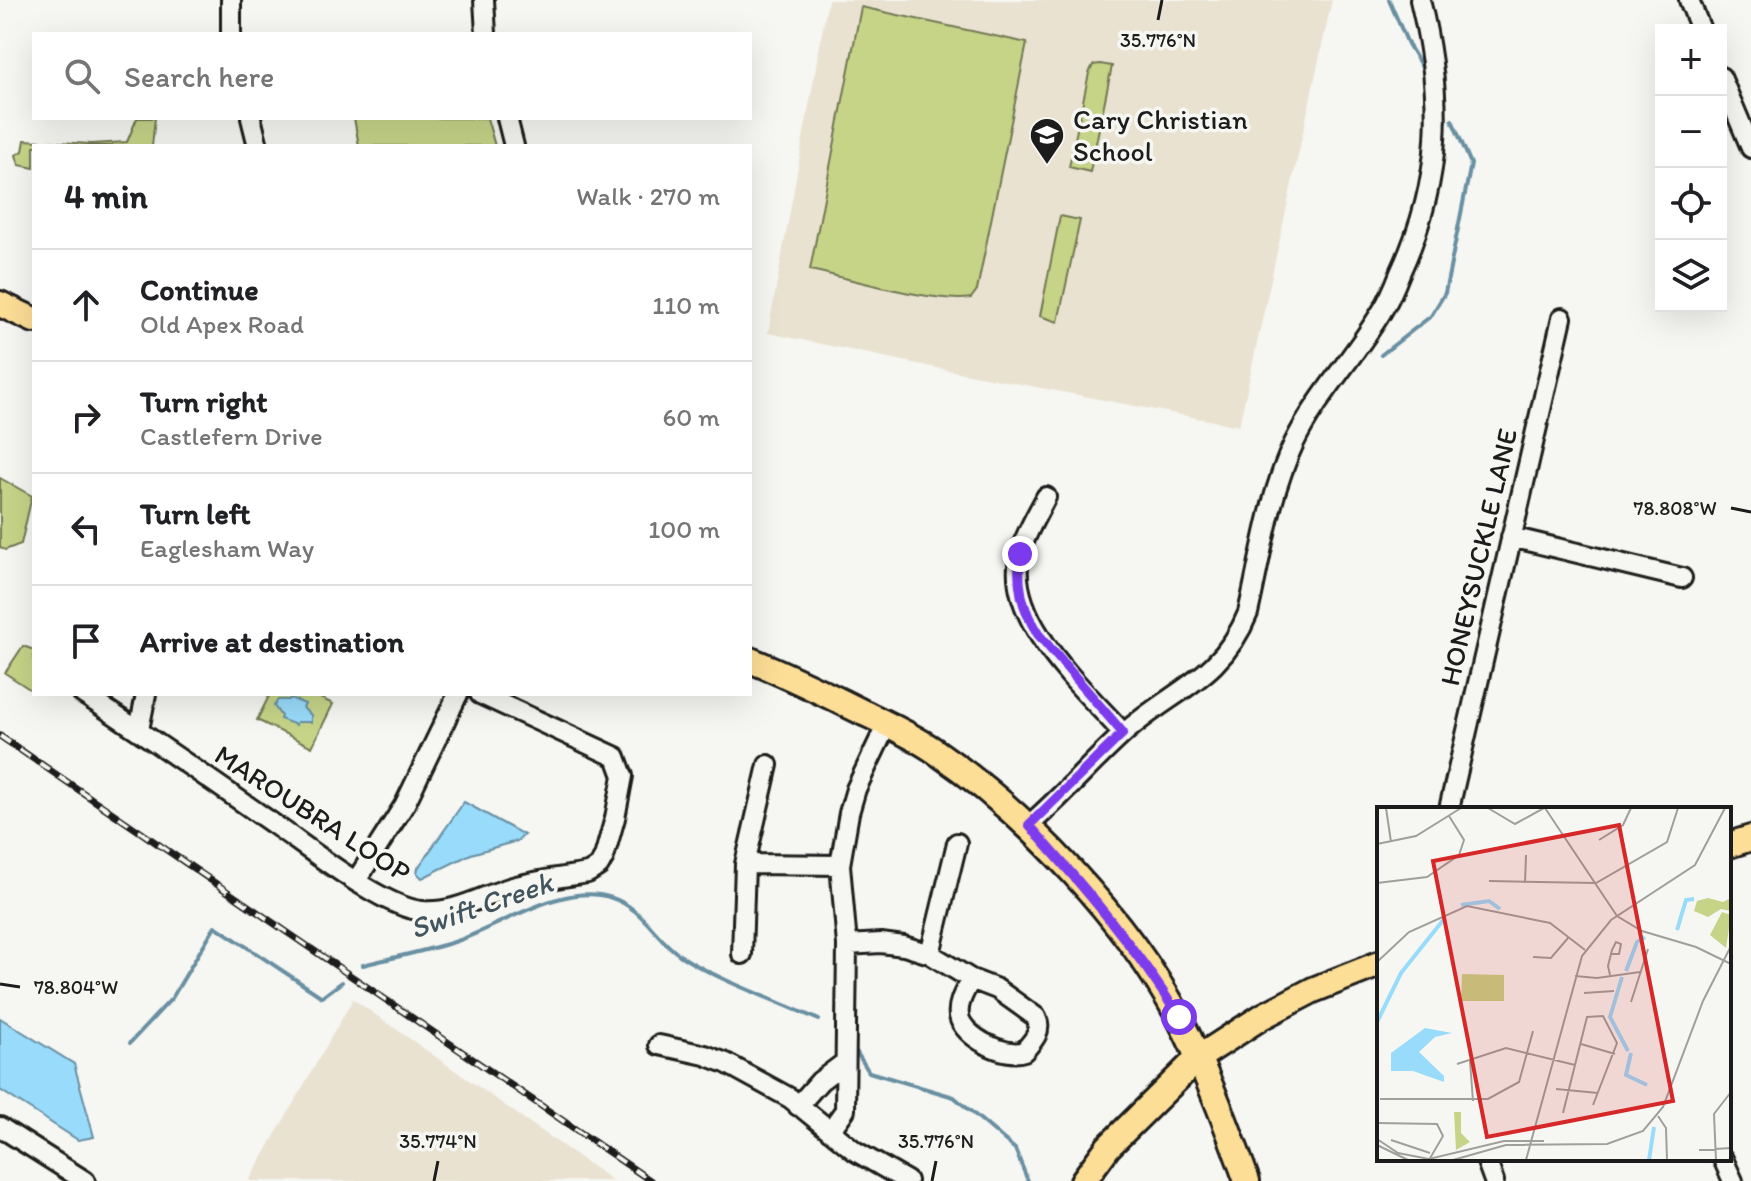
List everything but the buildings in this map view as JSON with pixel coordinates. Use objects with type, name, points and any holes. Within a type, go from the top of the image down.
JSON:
[{"type":"main road","points":[[0,304],[32,319]]},
{"type":"main road","points":[[752,661],[933,749],[995,795],[1029,825],[1107,913],[1152,973],[1179,1017],[1247,1181]]},
{"type":"main road","points":[[1731,844],[1751,838]]},
{"type":"main road","points":[[1083,1181],[1108,1147],[1198,1058],[1263,1016],[1313,990],[1377,965]]},
{"type":"street","points":[[231,0],[231,32]]},
{"type":"street","points":[[484,0],[486,32]]},
{"type":"street","points":[[1029,825],[1123,733],[1207,672],[1234,644],[1248,613],[1280,477],[1294,443],[1384,308],[1412,247],[1431,180],[1436,131],[1432,50],[1420,0]]},
{"type":"street","points":[[1689,0],[1699,24]]},
{"type":"street","points":[[1727,91],[1751,148]]},
{"type":"street","points":[[252,120],[258,144]]},
{"type":"street","points":[[508,120],[514,144]]},
{"type":"street","name":"HONEYSUCKLE LANE","points":[[1449,807],[1562,318]]},
{"type":"street","points":[[1046,497],[1020,554],[1018,587],[1022,604],[1038,634],[1123,733]]},
{"type":"street","points":[[1511,537],[1682,578]]},
{"type":"street","name":"MAROUBRA LOOP","points":[[86,696],[356,881],[400,905],[419,911],[459,907],[514,887],[588,873],[599,866],[604,857],[623,776],[616,757],[484,696]]},
{"type":"street","points":[[139,730],[146,696]]},
{"type":"street","points":[[356,881],[405,804],[457,696]]},
{"type":"street","points":[[830,1131],[845,1110],[847,945],[840,865],[856,789],[887,724]]},
{"type":"street","points":[[742,954],[745,864],[768,765]]},
{"type":"street","points":[[930,954],[957,843]]},
{"type":"street","points":[[745,864],[840,865]]},
{"type":"street","points":[[847,945],[881,943],[904,946],[930,954],[971,979],[997,989],[1036,1017],[1039,1031],[1024,1051],[1009,1053],[966,1030],[959,1015],[959,1005],[971,979]]},
{"type":"street","points":[[659,1045],[726,1063],[790,1098],[855,1151],[907,1181]]},
{"type":"street","points":[[798,1106],[820,1081],[844,1063]]},
{"type":"street","points":[[0,1127],[85,1181]]},
{"type":"street","points":[[1487,1161],[1494,1181]]},
{"type":"street","points":[[1724,1161],[1733,1181]]},
{"type":"shaded area","name":"Cary Christian School","points":[[828,0],[1332,0],[1239,426],[768,333]]},
{"type":"shaded area","points":[[353,999],[613,1181],[249,1181]]},
{"type":"green space","points":[[861,7],[1027,43],[977,290],[971,298],[915,294],[810,270]]},
{"type":"green space","points":[[1093,65],[1112,66],[1090,172],[1069,167],[1089,73]]},
{"type":"green space","points":[[136,120],[155,120],[152,144],[91,144],[127,142]]},
{"type":"green space","points":[[354,120],[488,120],[494,144],[359,144]]},
{"type":"green space","points":[[25,140],[91,144],[32,144],[32,168],[19,165],[16,155],[23,151]]},
{"type":"green space","points":[[1060,216],[1080,220],[1058,322],[1040,316]]},
{"type":"green space","points":[[0,478],[32,496],[21,544],[5,550],[0,547]]},
{"type":"green space","points":[[23,646],[32,649],[32,691],[5,673]]},
{"type":"green space","points":[[269,696],[316,696],[333,704],[312,747],[257,720]]},
{"type":"water","points":[[290,698],[305,704],[303,708],[311,715],[311,722],[297,722],[296,725],[280,719],[274,706],[278,700]]},
{"type":"water","points":[[464,802],[524,835],[517,841],[471,854],[422,878],[417,873],[418,868]]},
{"type":"water","points":[[0,1018],[74,1064],[94,1137],[78,1140],[0,1090]]},
{"type":"waterway","points":[[1389,0],[1408,44],[1425,72]]},
{"type":"waterway","points":[[1381,355],[1431,316],[1445,293],[1471,164],[1452,120]]},
{"type":"waterway","name":"Swift Creek","points":[[363,965],[457,941],[553,900],[593,894],[612,898],[632,909],[672,949],[696,965],[819,1020]]},
{"type":"waterway","name":"Swift Creek","points":[[130,1043],[172,998],[215,926],[322,997],[342,982]]},
{"type":"waterway","name":"Swift Creek","points":[[854,1048],[869,1072],[954,1097],[1015,1149],[1028,1181]]},
{"type":"railway","points":[[0,736],[651,1181]]},
{"type":"place","name":"Cary Christian School","points":[[1047,166]]},
{"type":"route","points":[[1020,554],[1018,587],[1029,620],[1123,733],[1029,825],[1107,913],[1152,973],[1179,1017]]}]
